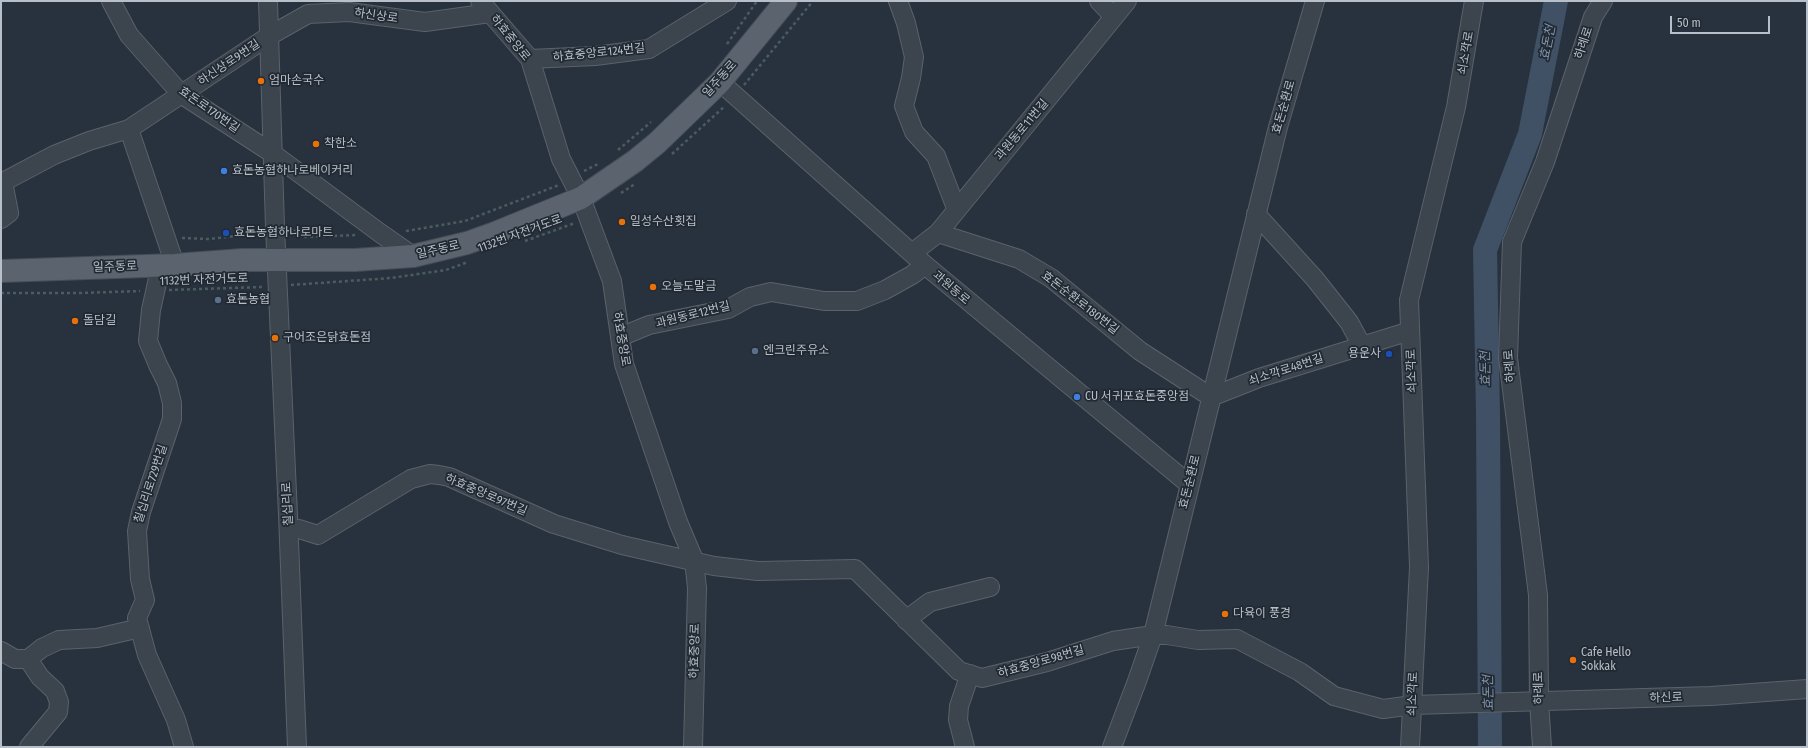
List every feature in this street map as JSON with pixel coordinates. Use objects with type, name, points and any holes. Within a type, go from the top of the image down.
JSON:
[{"type":"main road","name":"일주동로","points":[[1,271],[168,265],[242,260],[355,260],[413,256],[467,243],[584,207],[657,143],[728,89],[786,1]]},
{"type":"street","name":"효돈로170번길","points":[[111,1],[129,35],[181,94],[272,153],[380,234],[413,256]]},
{"type":"street","points":[[268,1],[276,260]]},
{"type":"street","name":"하효중앙로124번길","points":[[530,59],[595,56],[649,49],[727,1]]},
{"type":"street","points":[[898,1],[906,23],[914,57],[911,78],[904,106],[914,132],[936,156],[956,208]]},
{"type":"street","points":[[1099,1],[1114,17]]},
{"type":"street","name":"과원동로11번길","points":[[918,259],[956,208],[1127,1]]},
{"type":"street","name":"효돈순환로","points":[[1112,747],[1153,635],[1278,127],[1315,1]]},
{"type":"street","name":"쇠소깍로","points":[[1410,747],[1419,567],[1409,300],[1456,107],[1474,1]]},
{"type":"street","name":"하례로","points":[[1542,747],[1532,701],[1538,595],[1508,358],[1512,242],[1545,162],[1593,17],[1603,1]]},
{"type":"street","name":"하신상로","points":[[269,36],[308,14],[349,12],[425,22],[485,7]]},
{"type":"street","name":"하효중앙로","points":[[485,7],[530,59],[561,159],[584,207],[612,281],[624,364],[678,522],[694,560],[697,588],[693,747]]},
{"type":"street","name":"하신상로9번길","points":[[1,218],[9,213],[3,182],[54,155],[89,141],[129,129],[269,36]]},
{"type":"street","name":"과원동로","points":[[728,89],[918,259],[1190,485]]},
{"type":"street","points":[[129,129],[168,265]]},
{"type":"street","points":[[1256,214],[1315,279],[1349,322],[1362,346]]},
{"type":"street","name":"효돈순환로180번길","points":[[938,233],[1019,260],[1051,278],[1140,350],[1211,398]]},
{"type":"street","name":"과원동로12번길","points":[[620,337],[649,325],[728,309],[750,297],[770,292],[824,301],[857,301],[885,290],[912,275],[918,259]]},
{"type":"street","name":"칠십리로","points":[[276,260],[289,529],[297,747]]},
{"type":"street","name":"칠십리로729번길","points":[[168,265],[152,310],[148,341],[167,382],[172,403],[172,419],[136,531],[140,579],[145,600],[137,618],[147,655],[176,720],[184,747]]},
{"type":"street","name":"쇠소깍로48번길","points":[[1211,398],[1259,378],[1410,331]]},
{"type":"street","name":"하효중앙로97번길","points":[[289,529],[299,529],[311,534],[318,534],[411,479],[430,474],[449,478],[554,524],[622,545],[694,560]]},
{"type":"street","name":"하효중앙로98번길","points":[[694,560],[714,566],[758,571],[855,569],[959,671],[982,678],[1047,662],[1113,642],[1153,635],[1167,635],[1198,640],[1237,639],[1300,672],[1334,696],[1383,708],[1434,704]]},
{"type":"street","points":[[906,620],[930,602],[990,587]]},
{"type":"street","points":[[1,651],[15,659],[28,659],[42,648],[59,640],[97,638],[140,628]]},
{"type":"street","points":[[28,659],[40,676],[55,691],[58,702],[58,712],[29,747]]},
{"type":"street","points":[[965,747],[958,720],[959,706],[970,674]]},
{"type":"street","name":"하신로","points":[[1434,704],[1711,696],[1807,689]]},
{"type":"path","points":[[725,46],[757,1]]},
{"type":"path","points":[[667,159],[691,139],[728,89],[813,1]]},
{"type":"path","points":[[613,154],[656,118]]},
{"type":"path","points":[[580,173],[601,162]]},
{"type":"path","points":[[175,240],[182,238],[209,239],[244,235],[259,226],[291,227],[305,237],[380,234],[419,230],[465,221],[566,181]]},
{"type":"path","points":[[618,195],[637,183]]},
{"type":"path","name":"1132번 자전거도로","points":[[523,242],[570,225],[584,207]]},
{"type":"path","name":"1132번 자전거도로","points":[[167,290],[277,286],[391,278],[446,270],[474,260]]},
{"type":"path","name":"1132번 자전거도로","points":[[1,293],[144,291]]},
{"type":"waterway","name":"효돈천","points":[[1490,747],[1488,415],[1485,250],[1530,134],[1556,1]]},
{"type":"place","name":"엄마손국수","points":[[261,81]]},
{"type":"place","name":"착한소","points":[[316,144]]},
{"type":"place","name":"효돈농협하나로베이커리","points":[[224,171]]},
{"type":"place","name":"일성수산횟집","points":[[622,222]]},
{"type":"place","name":"효돈농협하나로마트","points":[[226,233]]},
{"type":"place","name":"오늘도말금","points":[[653,287]]},
{"type":"place","name":"효돈농협","points":[[218,300]]},
{"type":"place","name":"돌담길","points":[[75,321]]},
{"type":"place","name":"구어조은닭효돈점","points":[[275,338]]},
{"type":"place","name":"엔크린주유소","points":[[755,351]]},
{"type":"place","name":"용운사","points":[[1389,354]]},
{"type":"place","name":"CU 서귀포효돈중앙점","points":[[1077,397]]},
{"type":"place","name":"다육이 풍경","points":[[1225,614]]},
{"type":"place","name":"Cafe Hello Sokkak","points":[[1573,660]]}]
